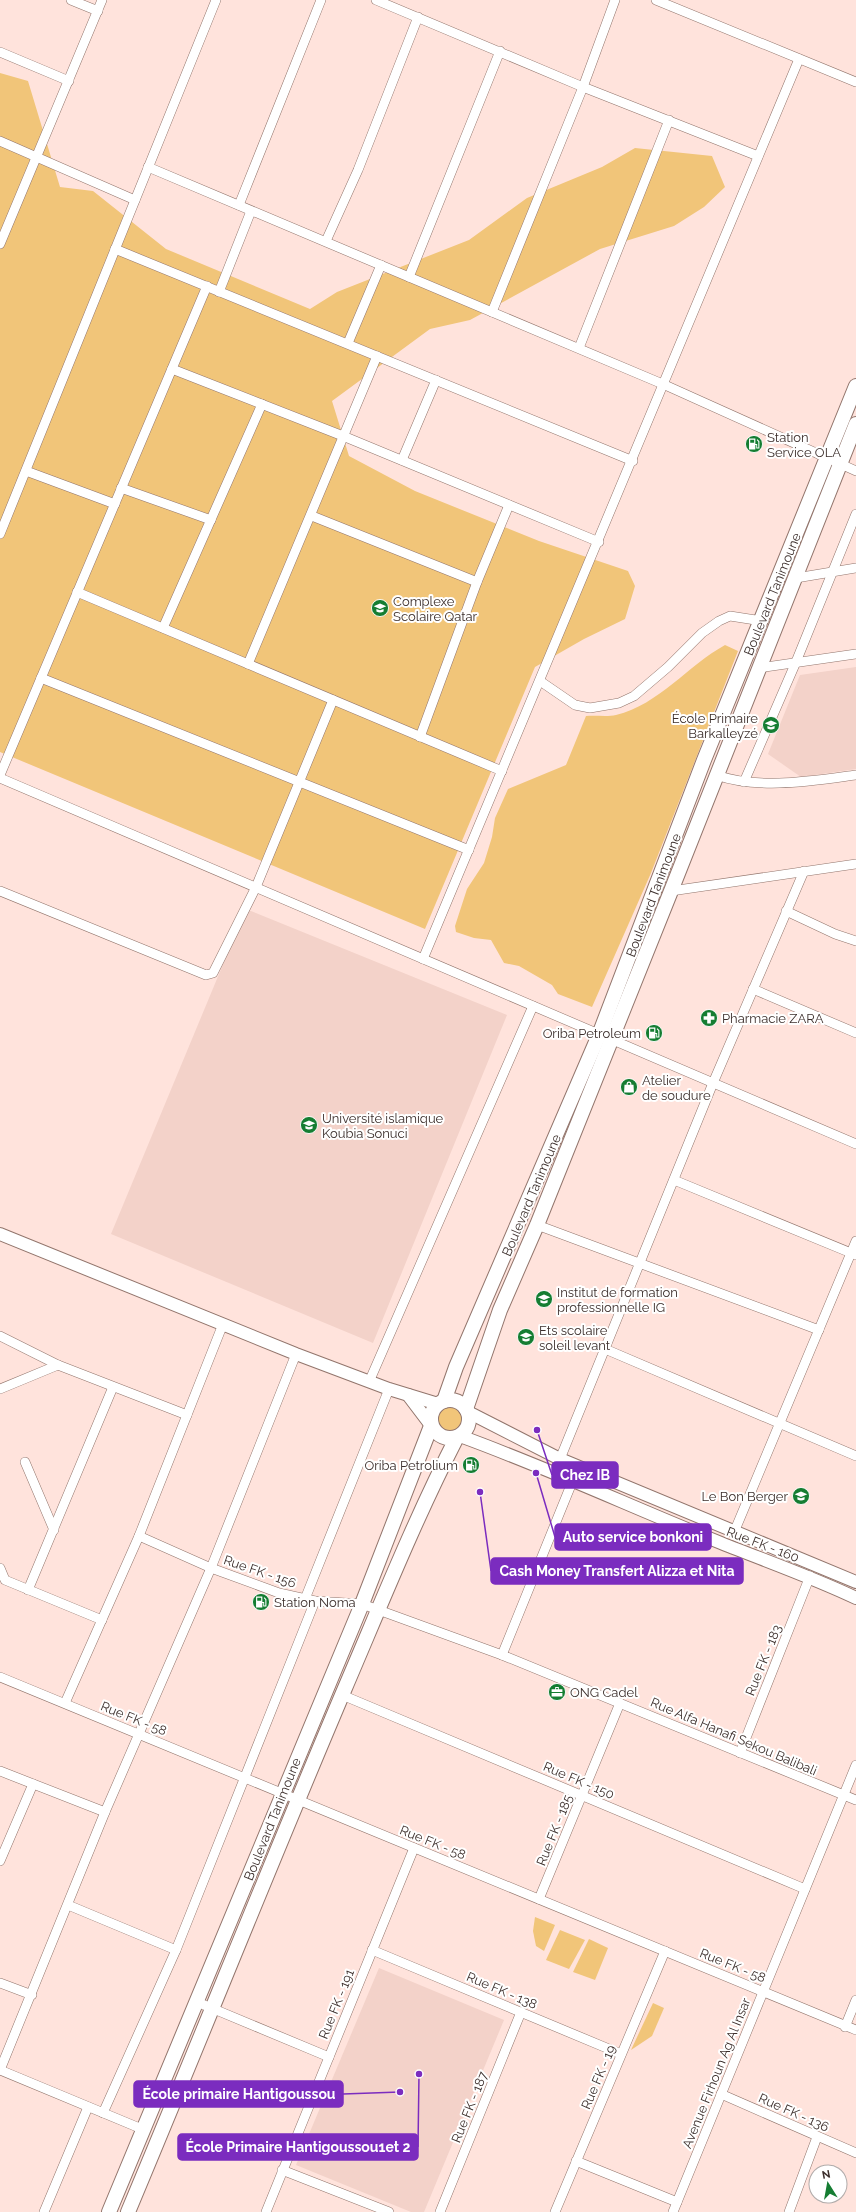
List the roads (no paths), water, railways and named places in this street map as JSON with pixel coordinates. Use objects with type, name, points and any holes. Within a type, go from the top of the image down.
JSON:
[{"type":"main road","name":"Boulevard Tanimoune","points":[[467,1410],[500,1310],[536,1224],[707,753],[762,621],[856,386]]},
{"type":"main road","name":"Boulevard Tanimoune","points":[[441,1402],[671,891],[856,424]]},
{"type":"main road","points":[[0,1234],[369,1382],[408,1395],[441,1402],[459,1402],[467,1410],[468,1425],[458,1437],[451,1439],[439,1436],[408,1395]]},
{"type":"main road","points":[[431,1425],[431,1413],[441,1402]]},
{"type":"main road","name":"Rue FK - 160","points":[[467,1410],[560,1459],[735,1530],[856,1582]]},
{"type":"main road","name":"Boulevard Tanimoune","points":[[110,2209],[142,2129],[197,2002],[362,1604],[431,1425]]},
{"type":"main road","name":"Boulevard Tanimoune","points":[[128,2212],[342,1695],[422,1508],[458,1437]]},
{"type":"main road","name":"Rue FK - 160","points":[[458,1437],[573,1480],[722,1543],[810,1576],[856,1598]]},
{"type":"street","points":[[71,0],[98,11]]},
{"type":"street","points":[[1,240],[102,0]]},
{"type":"street","points":[[1,529],[26,471],[216,0]]},
{"type":"street","points":[[239,206],[321,0]]},
{"type":"street","points":[[376,0],[583,87],[758,156]]},
{"type":"street","points":[[492,312],[583,87],[615,0]]},
{"type":"street","points":[[656,0],[856,82]]},
{"type":"street","points":[[326,241],[358,170],[418,17]]},
{"type":"street","points":[[409,277],[500,51]]},
{"type":"street","points":[[0,52],[69,80]]},
{"type":"street","points":[[423,959],[665,385],[706,278],[799,59]]},
{"type":"street","points":[[579,348],[669,120]]},
{"type":"street","points":[[0,141],[135,200]]},
{"type":"street","points":[[148,167],[579,348],[856,471]]},
{"type":"street","points":[[219,292],[251,211]]},
{"type":"street","points":[[115,249],[348,343],[633,461]]},
{"type":"street","points":[[348,343],[381,265]]},
{"type":"street","points":[[207,286],[0,776],[856,1144]]},
{"type":"street","points":[[248,664],[312,516],[343,436],[377,356]]},
{"type":"street","points":[[172,369],[343,436],[599,542]]},
{"type":"street","points":[[402,460],[436,380]]},
{"type":"street","points":[[163,628],[262,404]]},
{"type":"street","points":[[26,471],[115,504]]},
{"type":"street","points":[[121,488],[211,520]]},
{"type":"street","points":[[420,737],[477,582],[509,505]]},
{"type":"street","points":[[744,782],[796,662],[856,514]]},
{"type":"street","points":[[312,516],[477,582]]},
{"type":"street","points":[[796,578],[856,568]]},
{"type":"street","points":[[77,592],[502,771]]},
{"type":"street","points":[[540,681],[576,705],[590,708],[619,703],[634,696],[668,667],[702,633],[719,621],[730,616],[762,621]]},
{"type":"street","points":[[759,668],[856,654]]},
{"type":"street","points":[[41,678],[469,850]]},
{"type":"street","points":[[0,891],[206,975],[213,973],[256,887],[333,700]]},
{"type":"street","points":[[716,775],[744,782],[803,781],[856,775]]},
{"type":"street","points":[[671,891],[856,864]]},
{"type":"street","points":[[560,1459],[713,1083],[804,871]]},
{"type":"street","points":[[786,911],[835,934],[856,941]]},
{"type":"street","points":[[754,989],[856,1033]]},
{"type":"street","points":[[369,1382],[533,1006]]},
{"type":"street","points":[[674,1180],[854,1254]]},
{"type":"street","points":[[536,1224],[819,1330]]},
{"type":"street","points":[[735,1530],[819,1330],[854,1254],[856,1241]]},
{"type":"street","points":[[64,1703],[139,1536],[223,1324]]},
{"type":"street","points":[[0,1336],[58,1365],[187,1415]]},
{"type":"street","points":[[605,1349],[856,1456]]},
{"type":"street","points":[[142,2129],[0,2070],[32,1995],[105,1812],[211,1568],[296,1354]]},
{"type":"street","points":[[0,1389],[58,1365]]},
{"type":"street","points":[[28,1590],[113,1387]]},
{"type":"street","points":[[305,1599],[389,1389]]},
{"type":"street","points":[[25,1462],[54,1530]]},
{"type":"street","points":[[502,1655],[573,1480]]},
{"type":"street","name":"Rue FK - 156","points":[[139,1536],[211,1568],[279,1594],[315,1601],[362,1604],[379,1610]]},
{"type":"street","points":[[0,1568],[5,1580],[102,1620]]},
{"type":"street","name":"Rue FK - 183","points":[[740,1753],[810,1576]]},
{"type":"street","points":[[103,2113],[176,1950],[243,1777],[315,1601]]},
{"type":"street","name":"Rue Alfa Hanafi Sekou Balibali","points":[[379,1610],[502,1655],[843,1796],[856,1800]]},
{"type":"street","name":"Rue FK - 58","points":[[0,1677],[856,2030]]},
{"type":"street","name":"Rue FK - 150","points":[[342,1695],[805,1889]]},
{"type":"street","name":"Rue FK - 185","points":[[539,1899],[620,1703]]},
{"type":"street","name":"Avenue Firhoun Ag Al Insar","points":[[673,2212],[856,1765]]},
{"type":"street","points":[[0,1771],[105,1812]]},
{"type":"street","points":[[1,1855],[33,1784]]},
{"type":"street","name":"Rue FK - 191","points":[[266,2212],[414,1848]]},
{"type":"street","points":[[68,1905],[176,1950]]},
{"type":"street","name":"Rue FK - 138","points":[[372,1950],[622,2054]]},
{"type":"street","name":"Rue FK - 19","points":[[555,2212],[665,1951]]},
{"type":"street","points":[[0,1983],[32,1995]]},
{"type":"street","points":[[845,2026],[856,2000]]},
{"type":"street","points":[[197,2002],[329,2057]]},
{"type":"street","name":"Rue FK - 187","points":[[440,2212],[521,2012]]},
{"type":"street","name":"Rue FK - 136","points":[[721,2094],[856,2153]]},
{"type":"street","points":[[44,2212],[88,2107]]},
{"type":"street","points":[[789,2212],[817,2137]]},
{"type":"street","points":[[576,2161],[677,2202]]},
{"type":"street","points":[[282,2170],[390,2212]]},
{"type":"street","points":[[110,2209],[125,2212]]},
{"type":"place","name":"Station Service OLA","points":[[754,444]]},
{"type":"place","name":"Complexe Scolaire Qatar","points":[[380,608]]},
{"type":"place","name":"École Primaire Barkalleyzé","points":[[771,725]]},
{"type":"place","name":"Pharmacie ZARA","points":[[709,1018]]},
{"type":"place","name":"Oriba Petroleum","points":[[654,1033]]},
{"type":"place","name":"Atelier de soudure","points":[[629,1087]]},
{"type":"place","name":"Université islamique Koubia Sonuci","points":[[309,1125]]},
{"type":"place","name":"Institut de formation professionnelle IG","points":[[544,1299]]},
{"type":"place","name":"Ets scolaire soleil levant","points":[[526,1337]]},
{"type":"place","name":"Chez IB","points":[[537,1430]]},
{"type":"place","name":"Oriba Petrolium","points":[[471,1465]]},
{"type":"place","name":"Auto service bonkoni","points":[[536,1473]]},
{"type":"place","name":"Cash Money Transfert Alizza et Nita","points":[[480,1492]]},
{"type":"place","name":"Le Bon Berger","points":[[801,1496]]},
{"type":"place","name":"Station Noma","points":[[261,1602]]},
{"type":"place","name":"ONG Cadel","points":[[557,1692]]},
{"type":"place","name":"École Primaire Hantigoussou1et 2","points":[[419,2074]]},
{"type":"place","name":"École primaire Hantigoussou","points":[[400,2092]]}]
